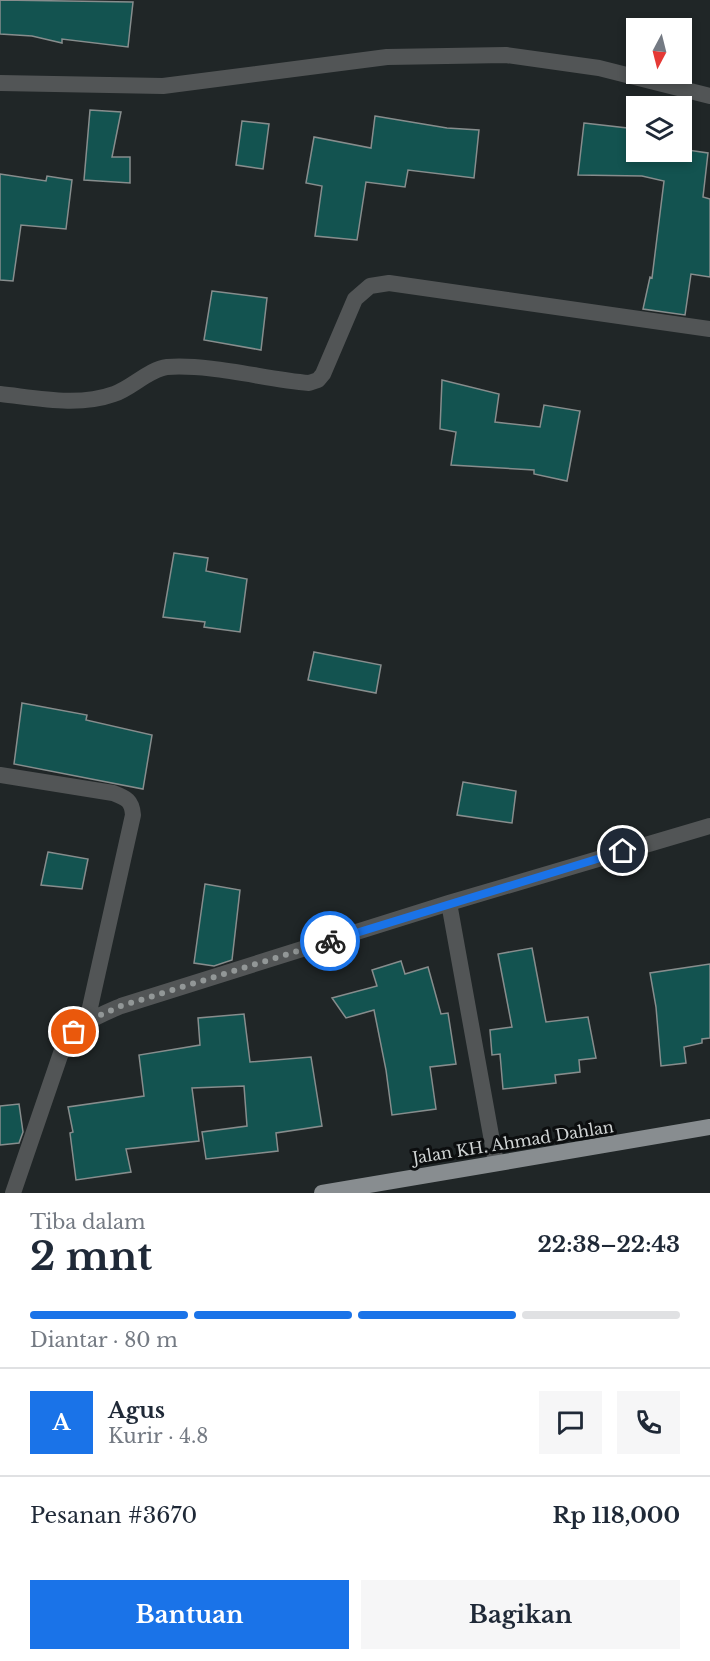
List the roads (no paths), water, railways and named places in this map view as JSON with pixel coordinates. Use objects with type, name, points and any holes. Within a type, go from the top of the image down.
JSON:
[{"type":"highway","name":"Jalan KH. Ahmad Dahlan","points":[[322,1193],[710,1128]]},
{"type":"street","points":[[0,83],[163,86],[387,57],[507,55],[599,68],[710,96]]},
{"type":"street","points":[[0,394],[68,400],[93,399],[114,394],[164,367],[187,367],[309,383],[318,380],[323,374],[355,299],[370,286],[389,283],[710,329]]},
{"type":"street","points":[[0,775],[113,793],[128,799],[132,805],[133,815],[87,1021]]},
{"type":"street","points":[[13,1193],[62,1050],[74,1032],[87,1021],[121,1006],[449,903],[710,826]]},
{"type":"street","points":[[449,903],[496,1163]]}]
